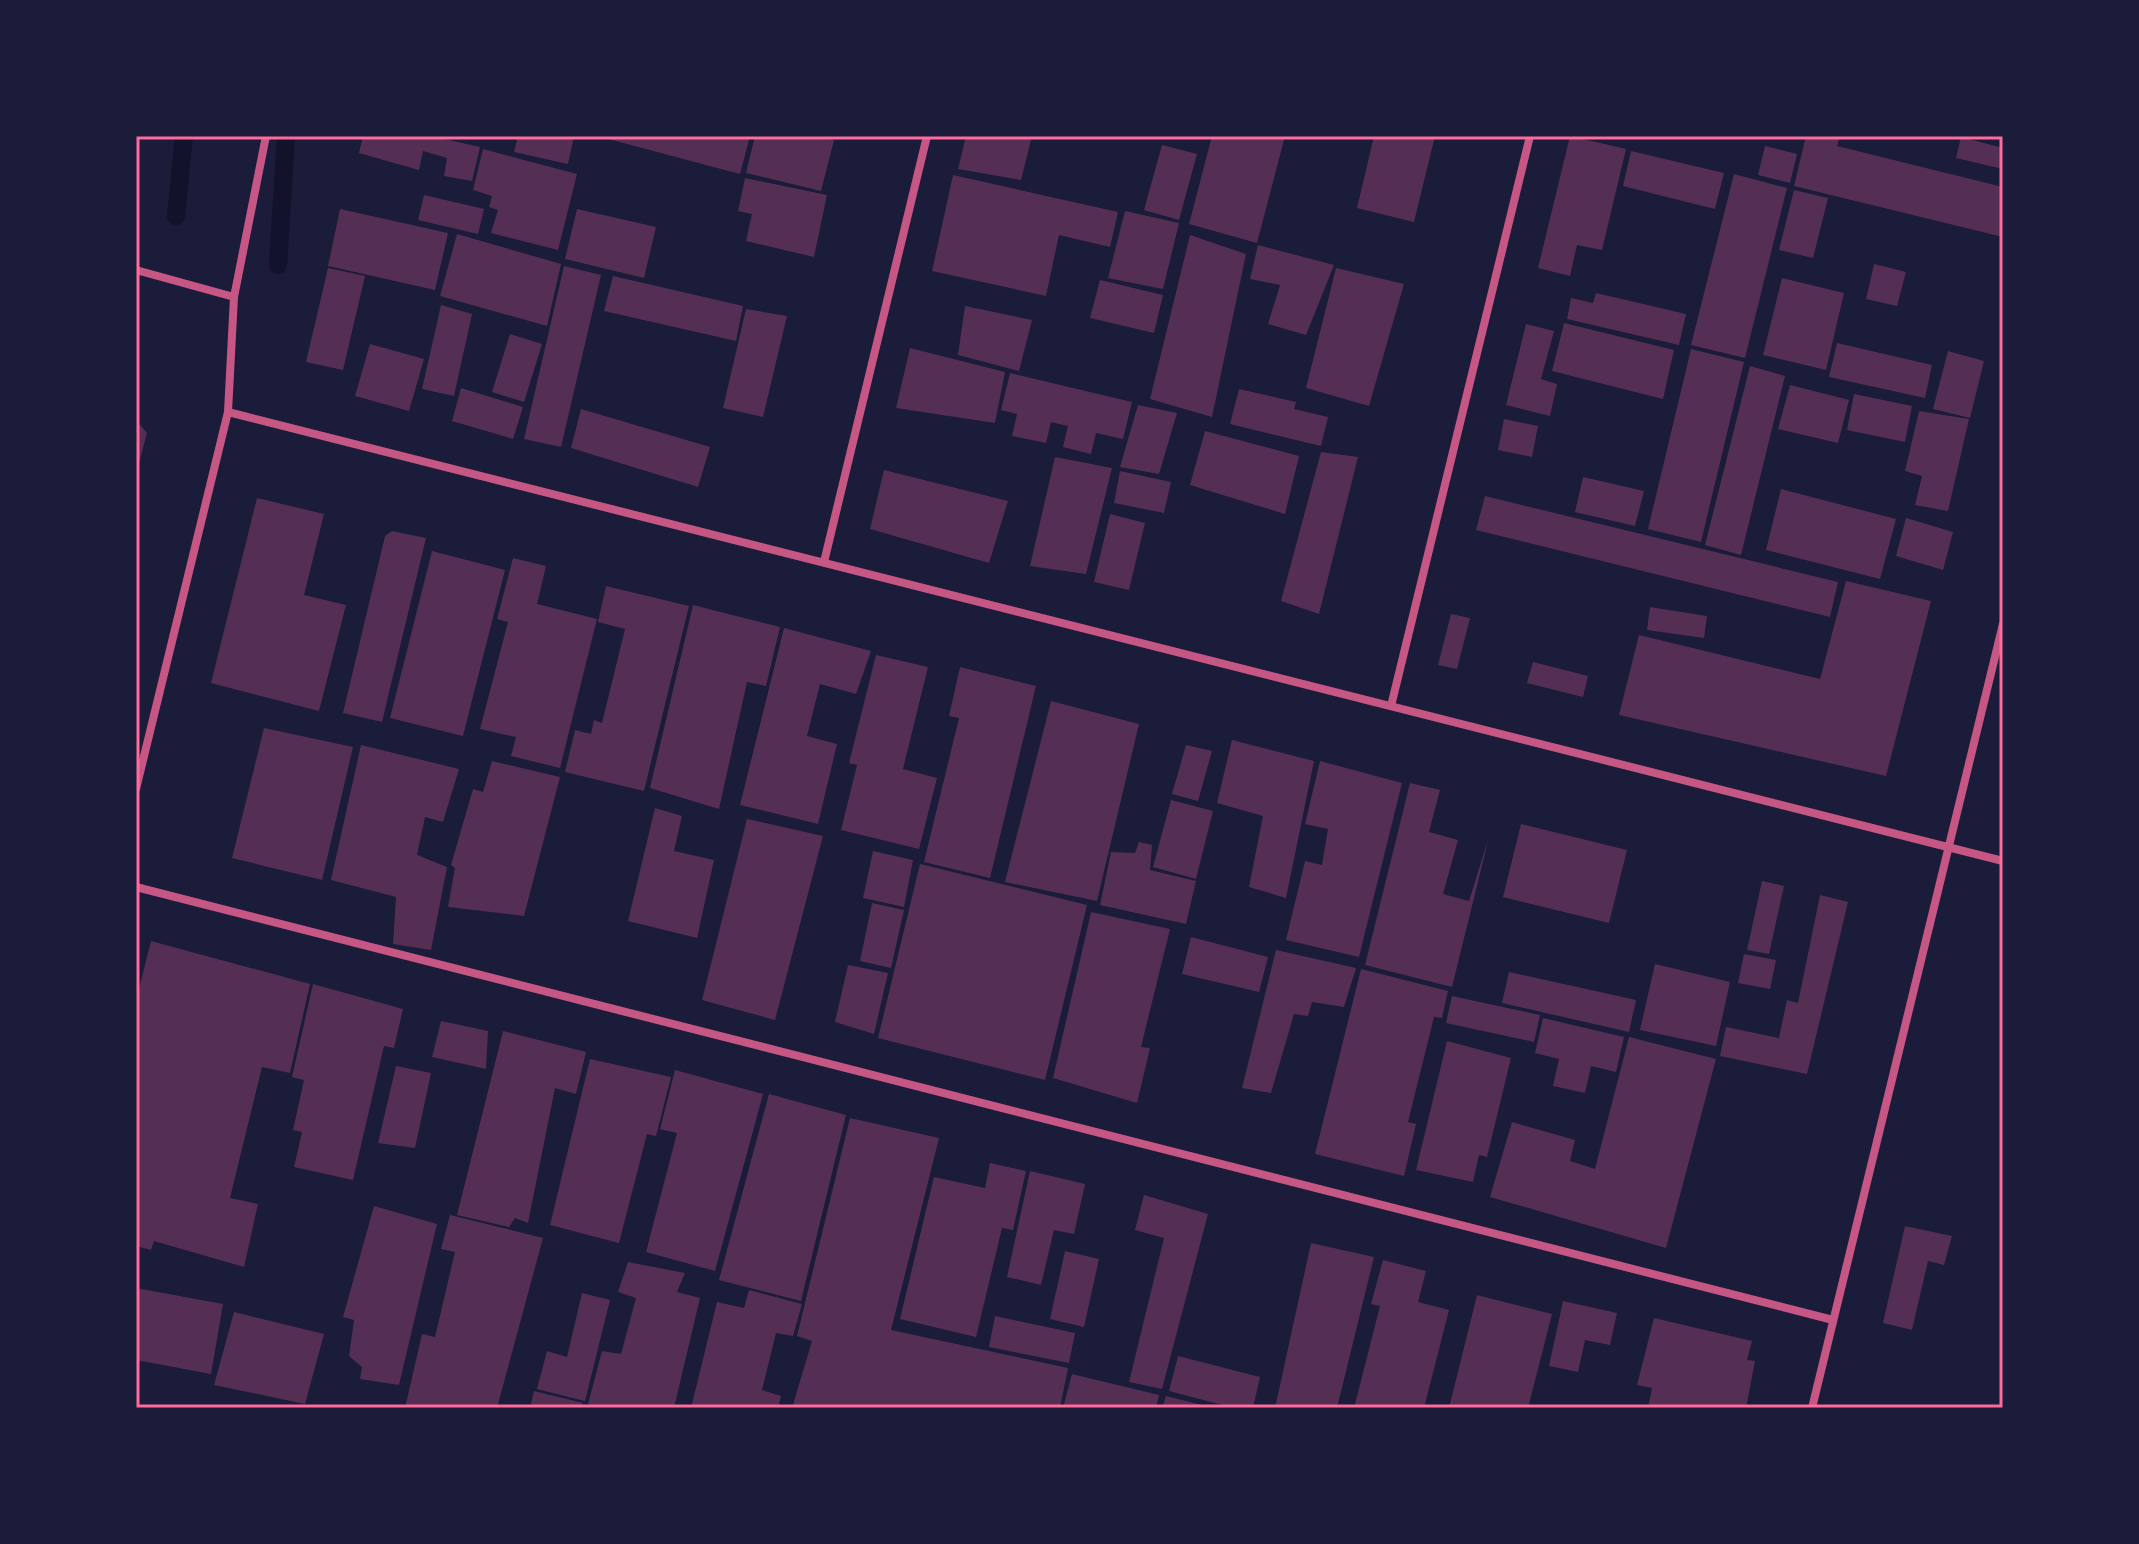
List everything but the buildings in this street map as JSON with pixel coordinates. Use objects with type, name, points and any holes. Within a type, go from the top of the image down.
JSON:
[{"type":"street","points":[[136,789],[228,412],[234,297],[266,136]]},
{"type":"street","points":[[824,562],[927,136]]},
{"type":"street","points":[[1391,706],[1530,136]]},
{"type":"street","points":[[136,270],[234,297]]},
{"type":"street","points":[[228,412],[2003,861]]},
{"type":"street","points":[[1812,1408],[2003,624]]},
{"type":"street","points":[[136,887],[1833,1320]]},
{"type":"waterway","points":[[176,216],[184,136]]},
{"type":"waterway","points":[[278,265],[286,136]]}]
